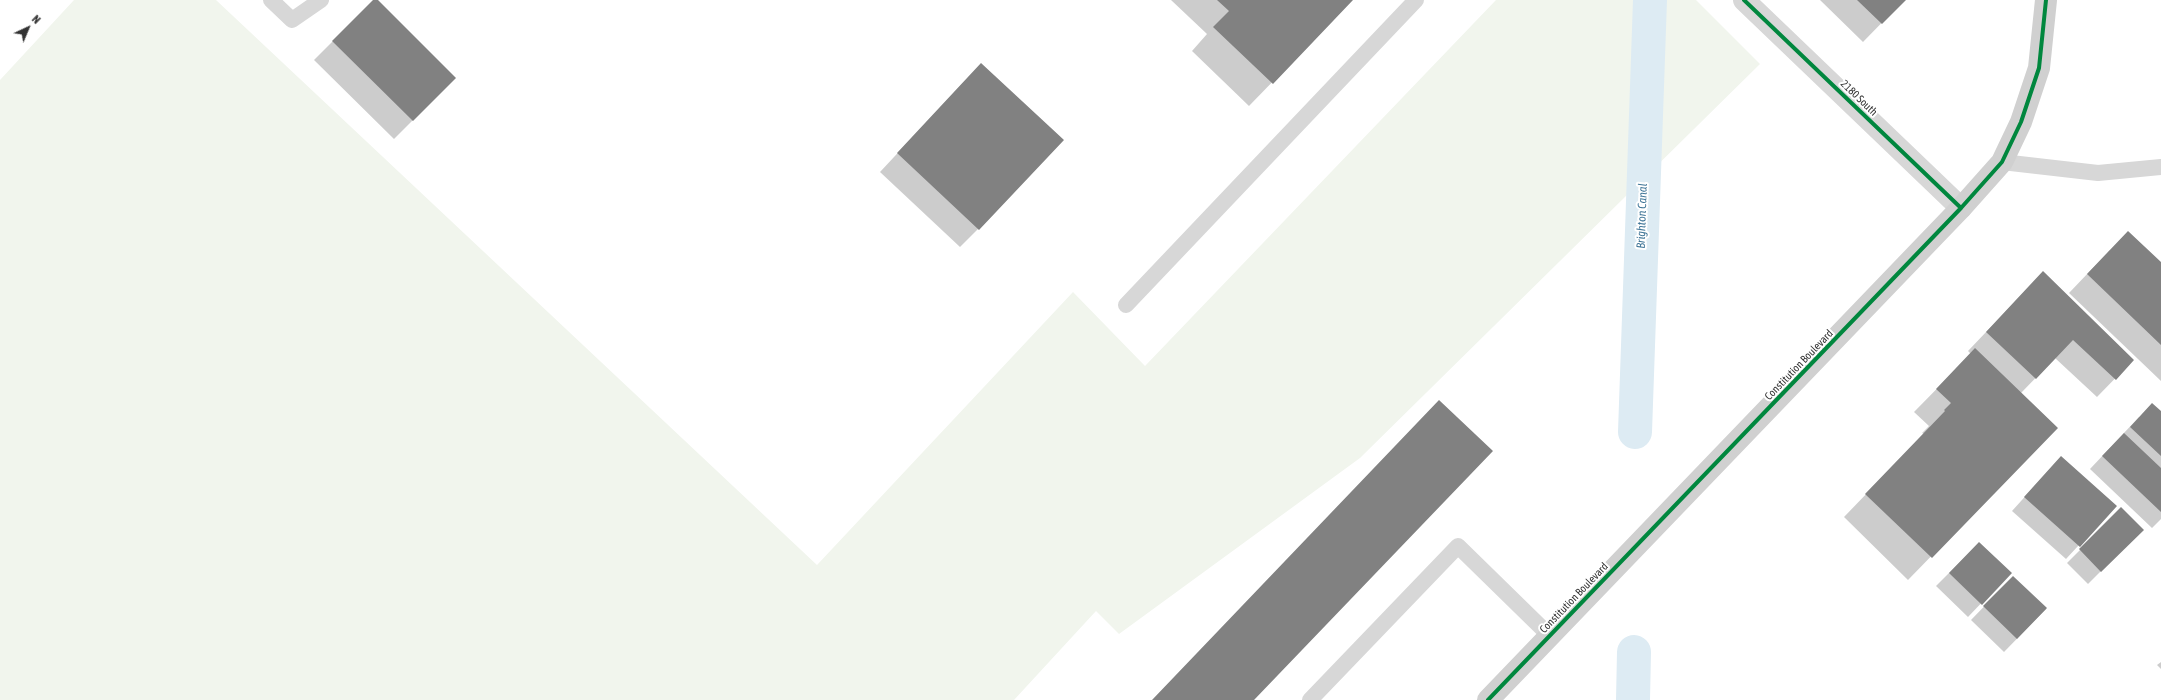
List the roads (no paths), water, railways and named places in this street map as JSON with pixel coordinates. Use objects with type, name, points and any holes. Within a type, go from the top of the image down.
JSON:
[{"type":"street","name":"2180 South","points":[[1744,0],[1961,208]]},
{"type":"street","name":"Constitution Boulevard","points":[[1488,700],[1961,208],[2002,162],[2022,122],[2039,68],[2046,0]]},
{"type":"lane","points":[[271,0],[292,20],[321,0]]},
{"type":"lane","points":[[1126,305],[1416,0]]},
{"type":"lane","points":[[2002,162],[2098,173],[2161,167]]},
{"type":"lane","points":[[1310,700],[1458,546],[1550,636]]},
{"type":"waterway","name":"Brighton Canal","points":[[1635,432],[1650,0]]},
{"type":"waterway","name":"Brighton Canal","points":[[1633,700],[1634,652]]}]
